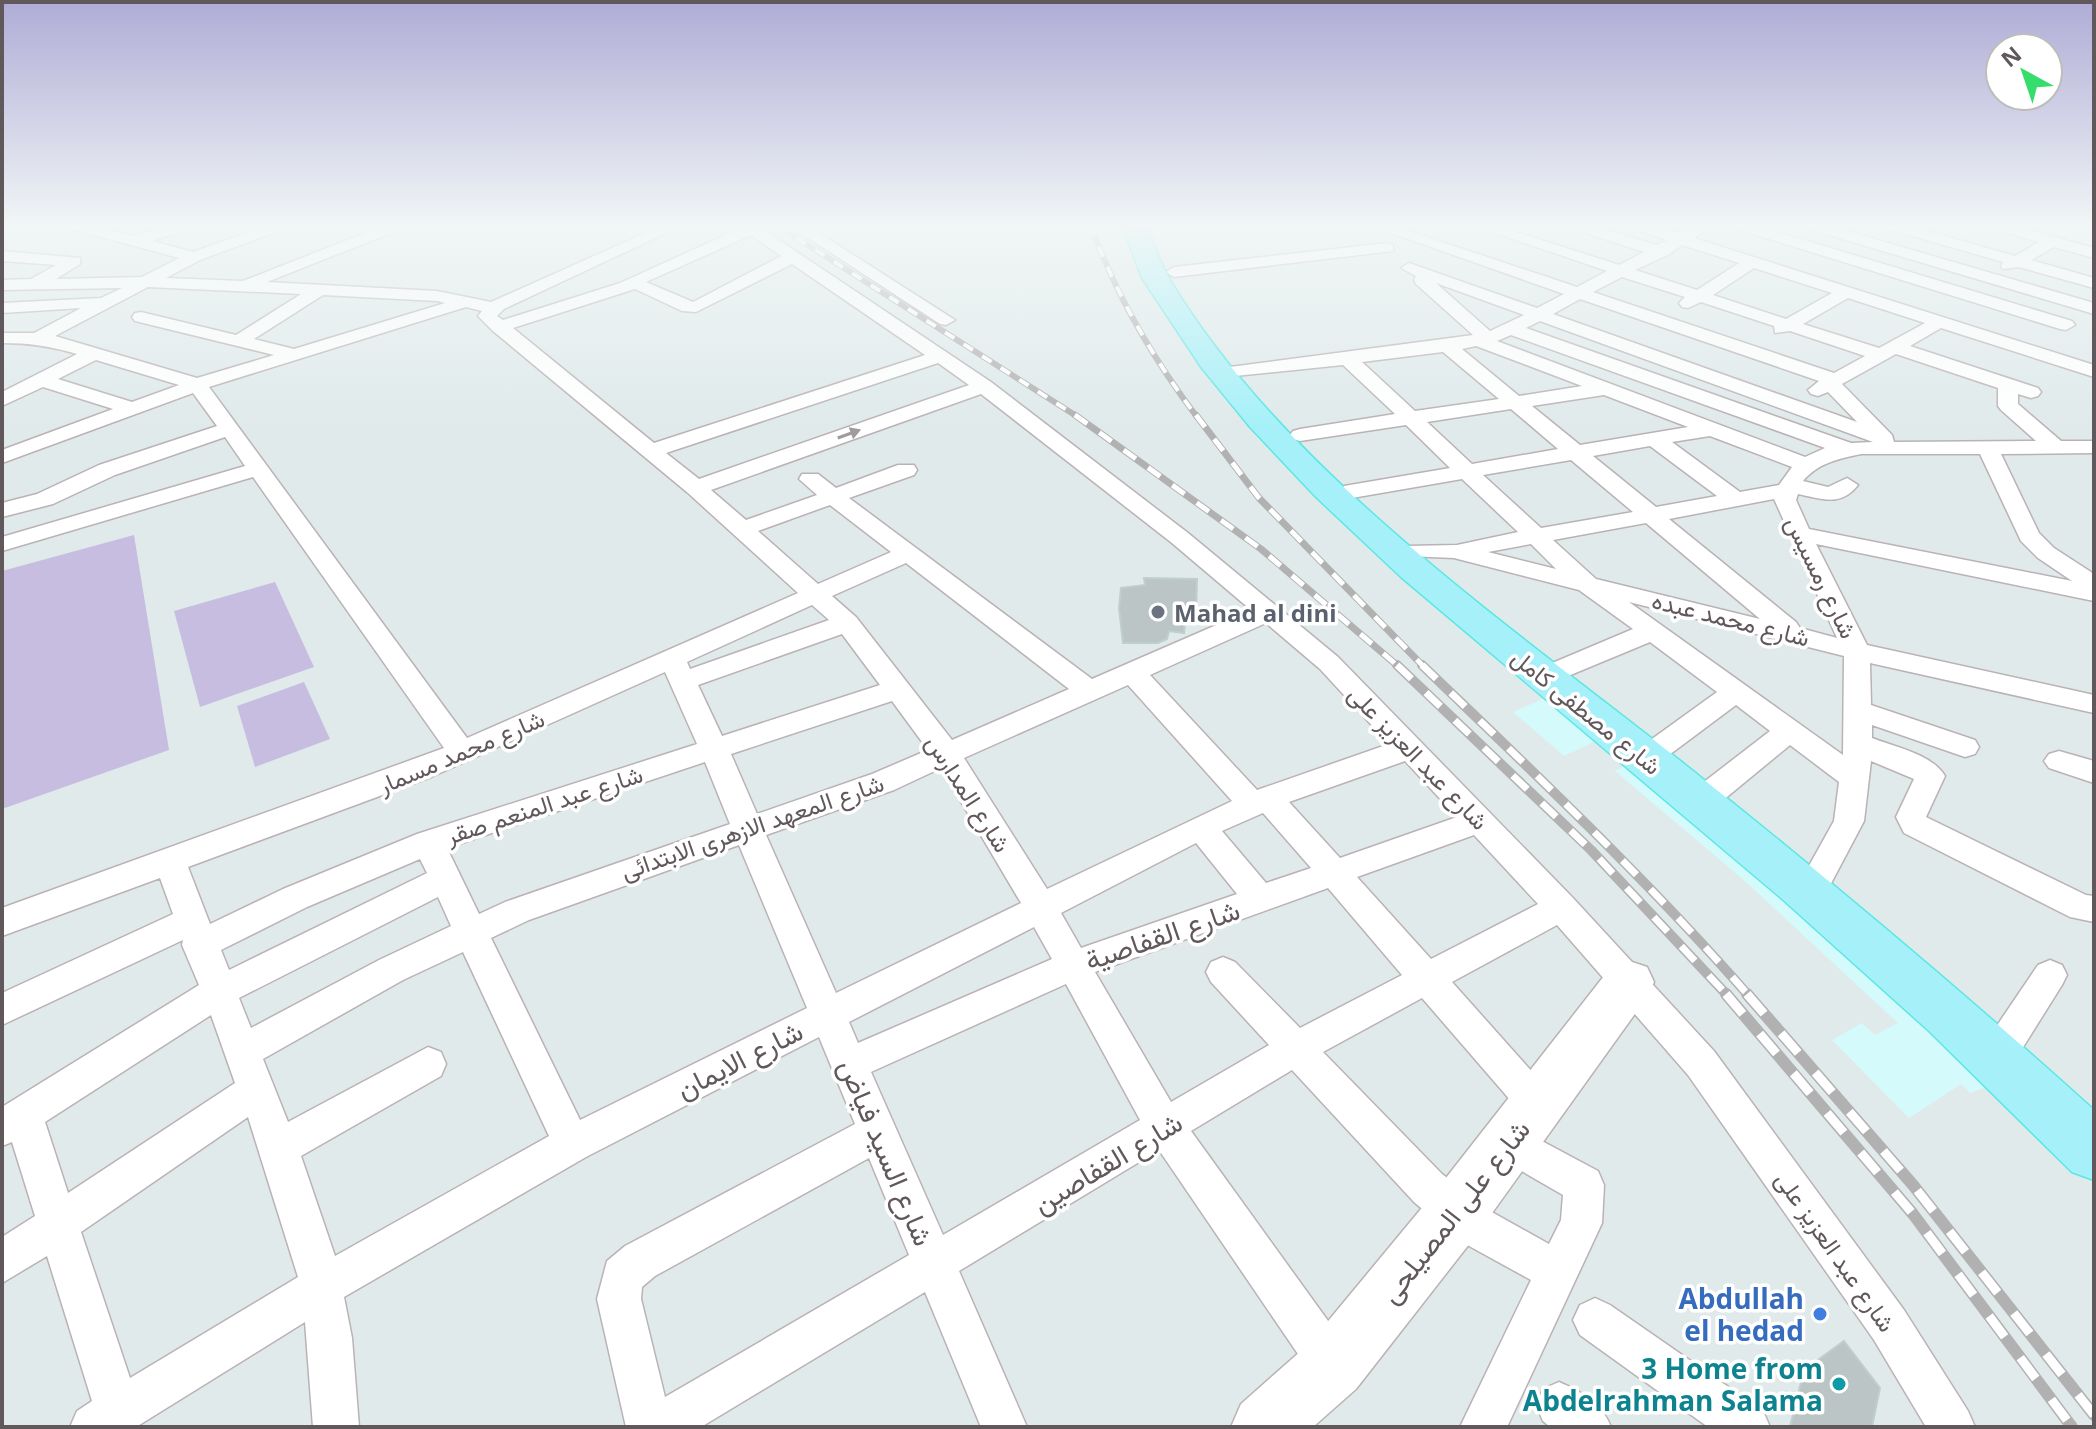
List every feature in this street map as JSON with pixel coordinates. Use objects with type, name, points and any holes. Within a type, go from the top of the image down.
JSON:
[{"type":"main road","name":"شارع مصطفى كامل","points":[[1167,293],[1327,489],[1414,569],[1868,944],[1949,1014],[2094,1151]]},
{"type":"main road","name":"شارع مصطفى كامل","points":[[1186,293],[1233,373],[1300,435],[1352,491],[1434,551],[1559,670],[2007,1041],[2094,1124]]},
{"type":"street","points":[[2,356],[125,293]]},
{"type":"street","points":[[205,293],[148,319],[297,355]]},
{"type":"street","points":[[239,341],[316,293]]},
{"type":"street","points":[[378,293],[428,295],[488,314],[533,293]]},
{"type":"street","points":[[2,457],[196,385],[297,355],[589,293]]},
{"type":"street","points":[[656,293],[688,307],[696,307],[724,293]]},
{"type":"street","name":"شارع عبد العزيز على","points":[[848,293],[984,386],[1180,538],[1329,663],[1412,747],[1701,1063],[1889,1325],[1952,1427]]},
{"type":"street","points":[[903,293],[946,320]]},
{"type":"street","points":[[1436,293],[1482,339],[1806,465],[1828,454],[1889,443],[2094,447]]},
{"type":"street","points":[[1477,293],[1889,443]]},
{"type":"street","points":[[1233,373],[1482,339],[1511,329],[1575,293]]},
{"type":"street","points":[[1583,293],[1832,382],[1889,443]]},
{"type":"street","points":[[1690,293],[1789,325],[2031,392]]},
{"type":"street","points":[[1573,376],[1705,293]]},
{"type":"street","points":[[1832,293],[1919,325]]},
{"type":"street","points":[[1352,491],[1654,439],[1723,433],[1764,419],[1888,351],[1961,293],[2066,325]]},
{"type":"street","points":[[2039,293],[2093,308]]},
{"type":"street","points":[[1798,296],[1835,294]]},
{"type":"street","points":[[1835,294],[1851,313]]},
{"type":"street","points":[[1648,405],[1789,325],[1835,294]]},
{"type":"street","points":[[2,308],[107,302]]},
{"type":"street","points":[[2029,350],[2093,308]]},
{"type":"street","name":"شارع المدارس","points":[[488,314],[696,488],[847,623],[947,754],[1041,908],[1165,1127],[1333,1366]]},
{"type":"street","points":[[1891,326],[1941,321],[2094,371]]},
{"type":"street","points":[[1511,329],[1850,450]]},
{"type":"street","points":[[2,338],[37,337],[196,385],[462,752]]},
{"type":"street","points":[[1447,346],[1794,633]]},
{"type":"street","points":[[3,399],[94,353]]},
{"type":"street","points":[[651,451],[941,356]]},
{"type":"street","points":[[1348,359],[1583,581],[1856,779]]},
{"type":"street","points":[[41,380],[131,408]]},
{"type":"street","points":[[863,382],[906,414]]},
{"type":"street","points":[[2008,385],[2008,406],[2054,446]]},
{"type":"street","points":[[696,488],[984,386]]},
{"type":"street","points":[[1300,435],[1606,389]]},
{"type":"street","points":[[755,417],[796,453]]},
{"type":"street","points":[[2,510],[45,499],[107,470],[229,429]]},
{"type":"street","points":[[1654,439],[1735,499]]},
{"type":"street","points":[[1987,446],[2029,536],[2046,553],[2094,585]]},
{"type":"street","name":"شارع رمسيس","points":[[1806,465],[1789,488],[1785,500],[1857,651],[1858,744],[1849,821],[1816,882]]},
{"type":"street","points":[[2,544],[257,469]]},
{"type":"street","points":[[743,529],[906,470]]},
{"type":"street","points":[[810,479],[1091,692]]},
{"type":"street","points":[[1434,551],[1536,536],[1789,488],[1832,495],[1847,485]]},
{"type":"street","points":[[1799,534],[2094,593]]},
{"type":"street","name":"شارع محمد عبده","points":[[1434,551],[1583,581],[1857,651],[2094,704]]},
{"type":"street","name":"شارع محمد مسمار","points":[[2,922],[170,862],[677,670],[817,593],[909,553]]},
{"type":"street","name":"شارع المعهد الازهرى الابتدائى","points":[[242,1052],[470,931],[564,892],[883,782],[1269,612]]},
{"type":"street","points":[[677,670],[847,623]]},
{"type":"street","points":[[1559,670],[1650,632]]},
{"type":"street","name":"شارع السيد فياض","points":[[677,670],[714,749],[1004,1427]]},
{"type":"street","points":[[1133,673],[1335,873],[1427,978],[1523,1123],[1584,1185],[1581,1223],[1483,1427]]},
{"type":"street","name":"شارع عبد المنعم صقر","points":[[2,1010],[195,933],[295,898],[428,842],[898,689]]},
{"type":"street","points":[[1655,751],[1735,692]]},
{"type":"street","points":[[1858,710],[1965,747]]},
{"type":"street","points":[[1711,793],[1789,731]]},
{"type":"street","points":[[1858,744],[1921,769],[1930,776],[1911,817],[1915,825],[2082,908],[2094,909]]},
{"type":"street","name":"شارع الايمان","points":[[106,1419],[323,1286],[572,1144],[1201,827],[1260,801],[1412,747]]},
{"type":"street","points":[[2059,761],[2094,772]]},
{"type":"street","name":"شارع القفاصية","points":[[849,1064],[1073,965],[1481,821]]},
{"type":"street","points":[[1201,827],[1261,900]]},
{"type":"street","points":[[428,842],[572,1144]]},
{"type":"street","points":[[170,862],[279,1148],[323,1286],[336,1427]]},
{"type":"street","points":[[106,1419],[58,1224],[12,1121],[218,992],[445,879]]},
{"type":"street","name":"شارع القفاصين","points":[[658,1427],[1296,1048],[1561,907]]},
{"type":"street","points":[[1223,972],[1428,1188],[1456,1213],[1559,1272]]},
{"type":"street","points":[[2007,1041],[2050,975]]},
{"type":"street","name":"شارع على المصيلحى","points":[[1267,1426],[1333,1366],[1456,1213],[1629,982]]},
{"type":"street","points":[[279,1148],[428,1064]]},
{"type":"street","points":[[2,1262],[256,1090]]},
{"type":"street","points":[[649,1427],[619,1299],[622,1276],[640,1261],[877,1133]]},
{"type":"street","points":[[1595,1320],[1741,1425]]},
{"type":"shaded area","points":[[134,535],[169,750],[2,809],[2,571]]},
{"type":"shaded area","points":[[275,582],[314,667],[200,707],[174,611]]},
{"type":"shaded area","points":[[304,682],[330,739],[255,767],[237,706]]},
{"type":"shaded area","points":[[1545,698],[1596,741],[1564,756],[1513,712]]},
{"type":"shaded area","points":[[1631,763],[1989,1086],[1970,1093],[1961,1084],[1909,1118],[1832,1040],[1862,1023],[1875,1035],[1898,1023],[1746,882],[1615,771]]},
{"type":"building","name":"Mahad al dini","points":[[1144,578],[1197,579],[1196,618],[1186,616],[1184,633],[1169,631],[1167,639],[1158,643],[1123,643],[1119,608],[1121,588],[1145,585]]},
{"type":"building","name":"3 Home from Abdelrahman Salama","points":[[1844,1341],[1880,1388],[1872,1427],[1790,1427],[1804,1370]]},
{"type":"railway","points":[[883,293],[1076,416]]},
{"type":"railway","points":[[1121,293],[1166,373],[1197,417]]},
{"type":"railway","points":[[1196,415],[1259,498],[1423,666]]},
{"type":"railway","points":[[1076,416],[1261,549],[1399,667]]},
{"type":"railway","points":[[1397,665],[1591,850],[1728,996]]},
{"type":"railway","points":[[1423,666],[1630,868],[1749,996]]},
{"type":"railway","points":[[1726,994],[1913,1214],[2072,1427]]},
{"type":"railway","points":[[1747,994],[1913,1185],[2094,1415]]},
{"type":"place","name":"Mahad al dini","points":[[1158,612]]},
{"type":"place","name":"Abdullah el hedad","points":[[1820,1314]]},
{"type":"place","name":"3 Home from Abdelrahman Salama","points":[[1839,1384]]}]
